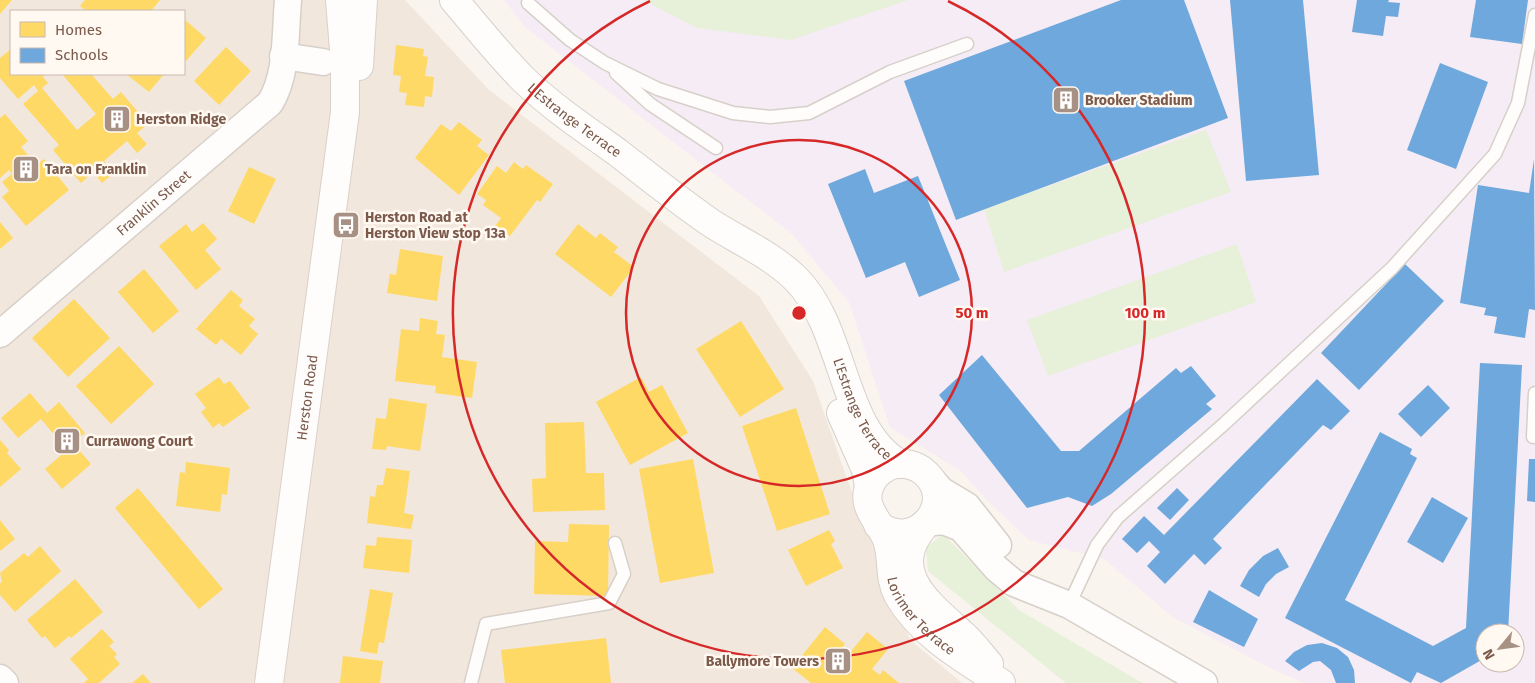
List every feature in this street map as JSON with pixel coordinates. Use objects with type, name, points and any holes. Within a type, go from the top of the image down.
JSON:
[{"type":"street","name":"Franklin Street","points":[[0,334],[268,106],[276,90],[283,56],[288,0]]},
{"type":"street","name":"Herston Road","points":[[269,683],[345,112],[345,62],[340,0]]},
{"type":"street","name":"Herston Road","points":[[345,112],[357,78],[363,0]]},
{"type":"street","name":"L'Estrange Terrace","points":[[454,0],[505,60],[557,108],[763,262],[792,275],[808,294],[831,336],[860,417],[877,443],[900,464],[919,469],[942,491],[967,506],[1014,563],[1043,583],[1069,605]]},
{"type":"street","points":[[283,56],[323,62]]},
{"type":"street","name":"L'Estrange Terrace","points":[[763,262],[808,324],[821,353],[847,431],[866,470],[870,486],[868,508],[878,525],[887,530],[902,534],[941,520],[961,528],[996,568],[1014,583],[1069,605],[1204,683]]},
{"type":"street","name":"L'Estrange Terrace","points":[[870,486],[884,469],[900,464]]},
{"type":"street","points":[[925,525],[933,514],[936,500],[934,486],[930,478]]},
{"type":"street","name":"Lorimer Terrace","points":[[878,525],[888,545],[893,583],[904,605],[920,623],[950,648],[1002,683]]},
{"type":"street","name":"Lorimer Terrace","points":[[925,525],[916,537],[911,550],[910,572],[915,587],[932,607],[968,640],[1002,683]]},
{"type":"street","points":[[0,678],[5,683]]},
{"type":"lane","points":[[528,3],[570,40],[605,63],[658,89],[734,113],[770,117],[809,113],[890,72],[967,44]]},
{"type":"lane","points":[[1069,605],[1097,545],[1118,517],[1224,424],[1392,268],[1495,154],[1518,103],[1535,15]]},
{"type":"lane","points":[[605,63],[650,104],[716,148]]},
{"type":"lane","points":[[1533,437],[1535,393]]},
{"type":"lane","points":[[471,683],[486,624],[609,603],[624,574],[615,543]]},
{"type":"shaded area","points":[[0,0],[405,0],[489,90],[759,296],[813,381],[847,479],[910,640],[962,683],[0,683]]},
{"type":"shaded area","points":[[504,0],[1535,0],[1535,683],[1304,683],[1270,668],[1173,617],[1104,559],[1029,540],[986,499],[962,472],[890,427],[849,302],[792,234],[525,27]]},
{"type":"green space","points":[[643,0],[908,0],[791,40],[697,28]]},
{"type":"green space","points":[[1206,130],[1231,192],[1004,272],[984,209]]},
{"type":"green space","points":[[1237,244],[1256,302],[1048,376],[1027,320]]},
{"type":"green space","points":[[943,534],[1019,610],[1142,683],[1066,683],[928,571],[926,548]]},
{"type":"building: Homes","points":[[0,0],[12,0],[0,14]]},
{"type":"building: Homes","points":[[85,0],[160,0],[152,10],[85,10],[80,6]]},
{"type":"building: Homes","points":[[185,20],[206,38],[186,61],[185,60]]},
{"type":"building: Homes","points":[[396,45],[424,49],[423,56],[428,57],[425,76],[434,77],[432,97],[425,96],[424,107],[405,105],[407,93],[399,92],[401,76],[393,75]]},
{"type":"building: Homes","points":[[226,47],[251,71],[219,105],[194,81]]},
{"type":"building: Homes","name":"Herston Ridge","points":[[10,50],[10,75],[45,75],[43,77],[48,83],[42,88],[77,130],[96,114],[63,75],[92,75],[113,99],[121,92],[148,124],[137,133],[147,144],[137,153],[127,141],[104,161],[114,173],[102,183],[93,172],[81,183],[53,150],[59,145],[23,104],[38,91],[34,85],[18,99],[0,78],[0,58]]},
{"type":"building: Homes","points":[[127,75],[163,75],[149,92]]},
{"type":"building: Homes","name":"Tara on Franklin","points":[[5,114],[28,141],[21,147],[28,155],[18,163],[22,167],[30,160],[35,166],[44,159],[69,190],[26,226],[2,197],[9,191],[2,182],[12,174],[9,170],[0,178],[0,118]]},
{"type":"building: Homes","points":[[459,122],[482,140],[477,146],[489,155],[459,195],[415,158],[441,124],[451,131]]},
{"type":"building: Homes","points":[[514,162],[523,169],[526,165],[553,184],[540,202],[537,200],[510,236],[495,226],[501,218],[483,205],[486,200],[477,194],[497,166],[506,173]]},
{"type":"building: Homes","points":[[249,167],[276,179],[254,224],[228,211]]},
{"type":"building: Homes","points":[[0,222],[13,238],[0,249]]},
{"type":"building: Homes","points":[[203,223],[217,239],[205,250],[221,269],[196,290],[159,246],[186,224],[192,232]]},
{"type":"building: Homes","points":[[578,224],[596,238],[600,233],[618,247],[614,252],[634,267],[611,297],[555,254]]},
{"type":"building: Homes","points":[[400,249],[443,256],[437,301],[387,293],[390,274],[396,275]]},
{"type":"building: Homes","points":[[144,269],[179,311],[153,333],[118,292]]},
{"type":"building: Homes","points":[[231,290],[243,300],[239,306],[255,319],[249,326],[258,334],[241,355],[221,339],[216,345],[196,329]]},
{"type":"building: Homes","points":[[74,299],[110,338],[68,377],[32,338]]},
{"type":"building: Homes","points":[[420,318],[438,321],[436,334],[445,335],[442,357],[477,362],[472,398],[435,393],[436,386],[395,381],[401,329],[419,331]]},
{"type":"building: Homes","points":[[741,321],[784,389],[740,417],[696,349]]},
{"type":"building: Homes","points":[[119,346],[154,384],[111,424],[76,386]]},
{"type":"building: Homes","points":[[219,377],[224,384],[230,381],[250,408],[223,427],[219,423],[213,428],[201,412],[206,408],[195,394]]},
{"type":"building: Homes","points":[[641,377],[649,392],[662,385],[688,433],[630,465],[596,402]]},
{"type":"building: Homes","name":"Currawong Court","points":[[30,393],[47,413],[59,402],[85,433],[73,443],[91,464],[62,489],[45,469],[67,450],[41,419],[18,438],[1,418]]},
{"type":"building: Homes","points":[[389,398],[427,404],[420,451],[387,446],[386,450],[372,449],[376,418],[386,419]]},
{"type":"building: Homes","points":[[796,408],[830,514],[777,531],[742,426]]},
{"type":"building: Homes","points":[[584,422],[586,473],[604,473],[605,510],[533,512],[532,479],[546,478],[545,423]]},
{"type":"building: Homes","points":[[0,440],[9,450],[7,453],[21,469],[0,487]]},
{"type":"building: Homes","points":[[693,459],[714,573],[660,583],[639,469]]},
{"type":"building: Homes","points":[[186,462],[230,468],[227,495],[222,494],[220,512],[176,506],[180,472],[185,473]]},
{"type":"building: Homes","points":[[386,468],[410,471],[404,513],[414,515],[411,529],[367,523],[370,496],[375,497],[377,485],[383,485]]},
{"type":"building: Homes","points":[[138,488],[223,589],[199,609],[115,508]]},
{"type":"building: Homes","points":[[0,520],[15,539],[0,551]]},
{"type":"building: Homes","points":[[569,524],[609,525],[608,596],[534,594],[535,541],[568,542]]},
{"type":"building: Homes","points":[[829,530],[835,541],[831,544],[843,568],[806,586],[788,550]]},
{"type":"building: Homes","points":[[377,537],[412,540],[409,573],[363,568],[366,545],[376,546]]},
{"type":"building: Homes","points":[[40,546],[61,571],[15,612],[0,595],[0,583],[2,582],[0,573],[24,553],[28,557]]},
{"type":"building: Homes","points":[[75,579],[103,612],[71,638],[69,636],[55,648],[45,636],[42,638],[27,620]]},
{"type":"building: Homes","points":[[370,589],[393,593],[384,643],[379,642],[377,654],[360,651]]},
{"type":"building: Homes","name":"Ballymore Towers","points":[[825,627],[845,644],[841,649],[848,655],[867,632],[888,649],[872,669],[880,675],[883,670],[899,683],[811,683],[792,668]]},
{"type":"building: Homes","points":[[102,629],[114,642],[109,646],[117,654],[114,657],[120,664],[99,683],[84,683],[88,679],[70,659]]},
{"type":"building: Homes","points":[[606,638],[611,683],[505,683],[501,650]]},
{"type":"building: Homes","points":[[343,656],[383,661],[380,683],[340,683]]},
{"type":"building: Homes","points":[[143,674],[151,683],[132,683]]},
{"type":"building: Schools","name":"Brooker Stadium","points":[[1121,0],[1184,0],[1228,118],[956,220],[904,81]]},
{"type":"building: Schools","points":[[1230,0],[1303,0],[1319,175],[1246,181]]},
{"type":"building: Schools","points":[[1357,0],[1389,0],[1388,2],[1400,3],[1398,17],[1386,16],[1383,36],[1352,32]]},
{"type":"building: Schools","points":[[1476,0],[1528,0],[1522,44],[1470,37]]},
{"type":"building: Schools","points":[[1440,63],[1488,82],[1456,169],[1407,150]]},
{"type":"building: Schools","points":[[1534,159],[1535,310],[1529,309],[1525,338],[1494,333],[1497,317],[1484,315],[1486,308],[1460,303],[1478,185],[1529,193]]},
{"type":"building: Schools","points":[[865,169],[874,193],[918,176],[960,280],[919,297],[905,262],[866,278],[828,184]]},
{"type":"building: Schools","points":[[1405,264],[1444,301],[1359,390],[1321,353]]},
{"type":"building: Schools","points":[[982,355],[1061,451],[1079,451],[1176,368],[1181,373],[1191,366],[1216,396],[1206,404],[1212,409],[1111,494],[1092,506],[1068,497],[1027,508],[939,395]]},
{"type":"building: Schools","points":[[1480,363],[1522,365],[1509,623],[1475,623],[1475,664],[1441,683],[1417,672],[1411,683],[1285,618],[1380,432],[1412,449],[1410,454],[1417,458],[1345,600],[1433,646],[1466,628]]},
{"type":"building: Schools","points":[[1317,379],[1350,411],[1331,430],[1323,425],[1213,539],[1222,548],[1205,565],[1194,554],[1165,584],[1147,566],[1160,552],[1149,541],[1137,553],[1122,539],[1144,516],[1164,535]]},
{"type":"building: Schools","points":[[1428,385],[1450,408],[1421,437],[1398,414]]},
{"type":"building: Schools","points":[[1529,459],[1535,459],[1535,502],[1527,501]]},
{"type":"building: Schools","points":[[1177,488],[1189,500],[1170,520],[1157,508]]},
{"type":"building: Schools","points":[[1432,497],[1468,518],[1443,563],[1407,542]]},
{"type":"building: Schools","points":[[1278,548],[1289,567],[1276,574],[1266,584],[1259,597],[1240,586],[1249,570],[1263,556]]},
{"type":"building: Schools","points":[[1209,590],[1258,619],[1244,647],[1193,622]]},
{"type":"building: Schools","points":[[1322,643],[1337,648],[1348,657],[1354,670],[1355,683],[1336,683],[1331,670],[1320,661],[1313,662],[1299,671],[1285,661],[1294,652],[1307,645]]},
{"type":"place","name":"Brooker Stadium","points":[[1066,100]]},
{"type":"place","name":"Herston Ridge","points":[[117,119]]},
{"type":"place","name":"Tara on Franklin","points":[[26,169]]},
{"type":"place","name":"Herston Road at Herston View stop 13a","points":[[346,225]]},
{"type":"place","name":"Currawong Court","points":[[67,441]]},
{"type":"place","name":"Ballymore Towers","points":[[838,661]]}]
